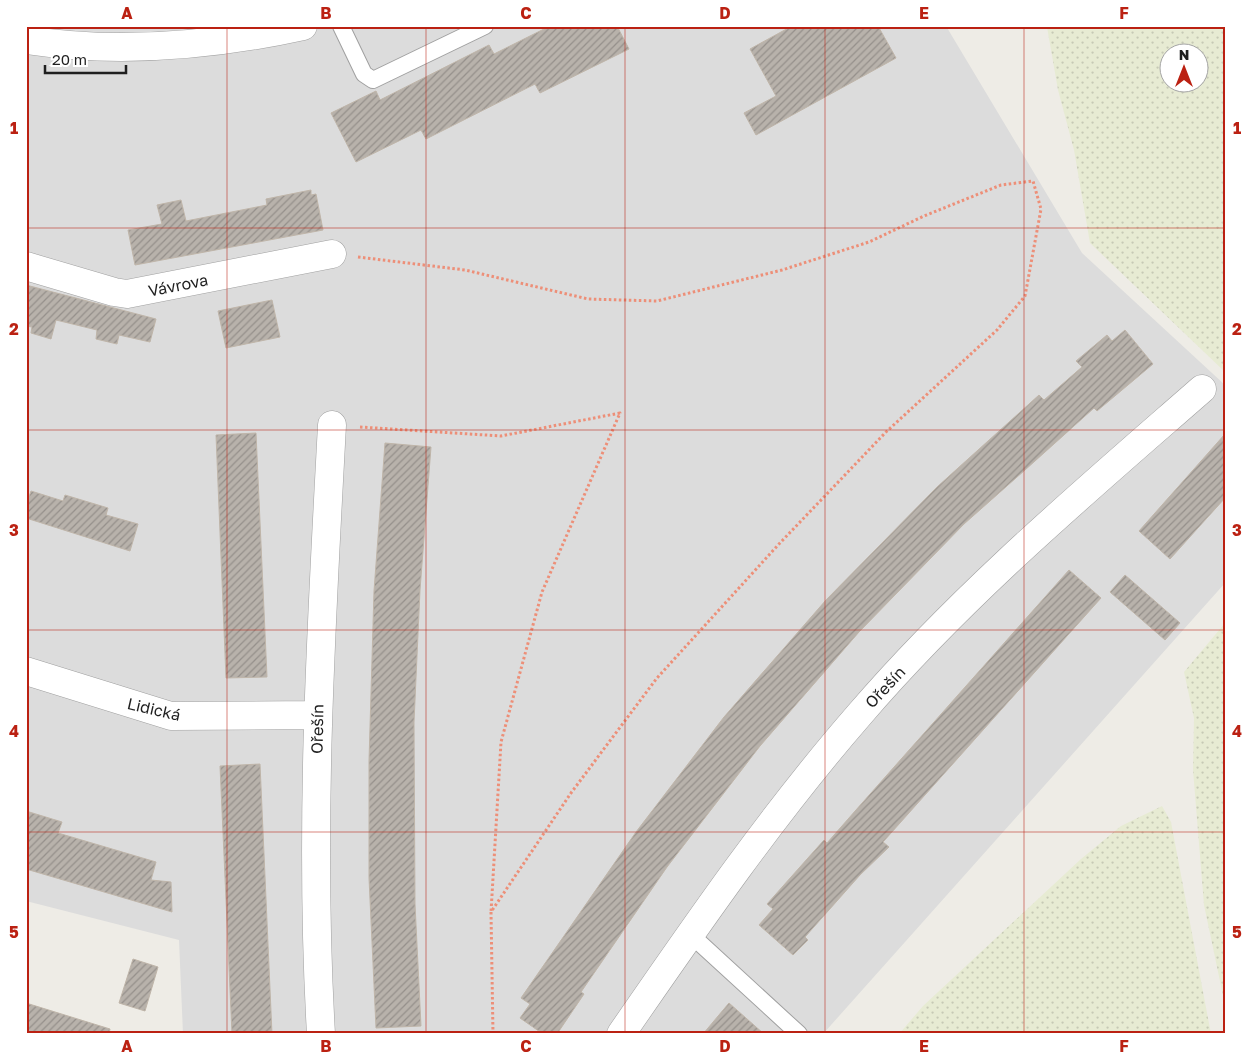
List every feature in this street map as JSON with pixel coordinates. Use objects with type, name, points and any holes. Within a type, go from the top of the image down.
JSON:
[{"type":"street","points":[[26,40],[103,48],[154,47],[231,39],[303,26]]},
{"type":"street","name":"Vávrova","points":[[26,266],[114,292],[127,294],[332,254]]},
{"type":"street","name":"Ořešín","points":[[622,1034],[690,934],[787,802],[860,714],[976,592],[1056,518],[1202,389]]},
{"type":"street","name":"Ořešín","points":[[321,1034],[316,874],[317,715],[332,426]]},
{"type":"street","name":"Lidická","points":[[26,671],[171,716],[317,715]]},
{"type":"lane","points":[[341,26],[364,74],[373,80],[485,26]]},
{"type":"lane","points":[[690,934],[799,1034]]},
{"type":"path","points":[[332,254],[465,270],[588,299],[658,301],[782,270],[869,242],[924,216],[1000,185],[1033,181],[1041,209],[1025,296],[997,330],[872,446],[779,544],[658,678],[571,793],[491,912]]},
{"type":"path","points":[[332,426],[501,436],[620,413],[542,592],[501,742],[491,912],[493,1034]]},
{"type":"shaded area","points":[[26,26],[946,26],[1082,253],[1225,385],[1225,583],[823,1034],[183,1034],[179,940],[26,901]]},
{"type":"green space","points":[[1225,26],[1225,372],[1090,243],[1074,150],[1058,90],[1047,27]]},
{"type":"green space","points":[[1225,623],[1225,1005],[1204,905],[1193,770],[1194,718],[1184,672]]},
{"type":"green space","points":[[1162,806],[1171,822],[1211,1034],[899,1034],[923,1006],[1081,859],[1121,826]]},
{"type":"building","points":[[550,26],[617,26],[629,49],[540,93],[535,84],[426,139],[421,130],[356,162],[331,113],[376,91],[380,100],[489,45],[494,54]]},
{"type":"building","points":[[792,26],[878,26],[896,58],[756,135],[744,113],[776,96],[750,49]]},
{"type":"building","points":[[311,190],[311,195],[316,194],[323,230],[135,265],[128,230],[162,224],[157,205],[181,200],[186,221],[267,205],[266,199]]},
{"type":"building","points":[[26,285],[156,319],[150,342],[119,335],[117,344],[96,339],[97,330],[56,320],[51,339],[31,333],[32,327],[26,326]]},
{"type":"building","points":[[272,300],[280,337],[226,348],[218,311]]},
{"type":"building","points":[[1125,330],[1153,364],[1097,411],[1094,408],[964,524],[859,632],[760,746],[667,867],[581,992],[584,994],[557,1034],[543,1034],[520,1018],[530,1004],[521,998],[636,832],[724,717],[826,600],[937,487],[1039,395],[1044,400],[1082,367],[1076,361],[1107,335],[1112,341]]},
{"type":"building","points":[[256,433],[267,677],[226,678],[216,435]]},
{"type":"building","points":[[1225,434],[1225,498],[1170,559],[1139,531]]},
{"type":"building","points":[[385,443],[431,447],[420,590],[414,722],[415,904],[421,1026],[376,1028],[369,878],[369,761],[374,591]]},
{"type":"building","points":[[31,491],[63,501],[65,495],[108,508],[106,515],[138,524],[130,551],[26,518],[26,506]]},
{"type":"building","points":[[1069,570],[1101,598],[883,842],[889,847],[860,875],[805,937],[808,940],[793,955],[759,925],[773,909],[767,904],[824,840],[827,843]]},
{"type":"building","points":[[1125,575],[1180,623],[1165,640],[1110,592]]},
{"type":"building","points":[[260,764],[272,1034],[232,1034],[220,766]]},
{"type":"building","points":[[26,811],[62,822],[58,833],[156,862],[151,880],[171,882],[172,912],[26,869]]},
{"type":"building","points":[[133,959],[158,967],[145,1011],[119,1003]]},
{"type":"building","points":[[26,1003],[110,1029],[109,1034],[26,1034]]},
{"type":"building","points":[[729,1003],[764,1034],[703,1034]]}]
